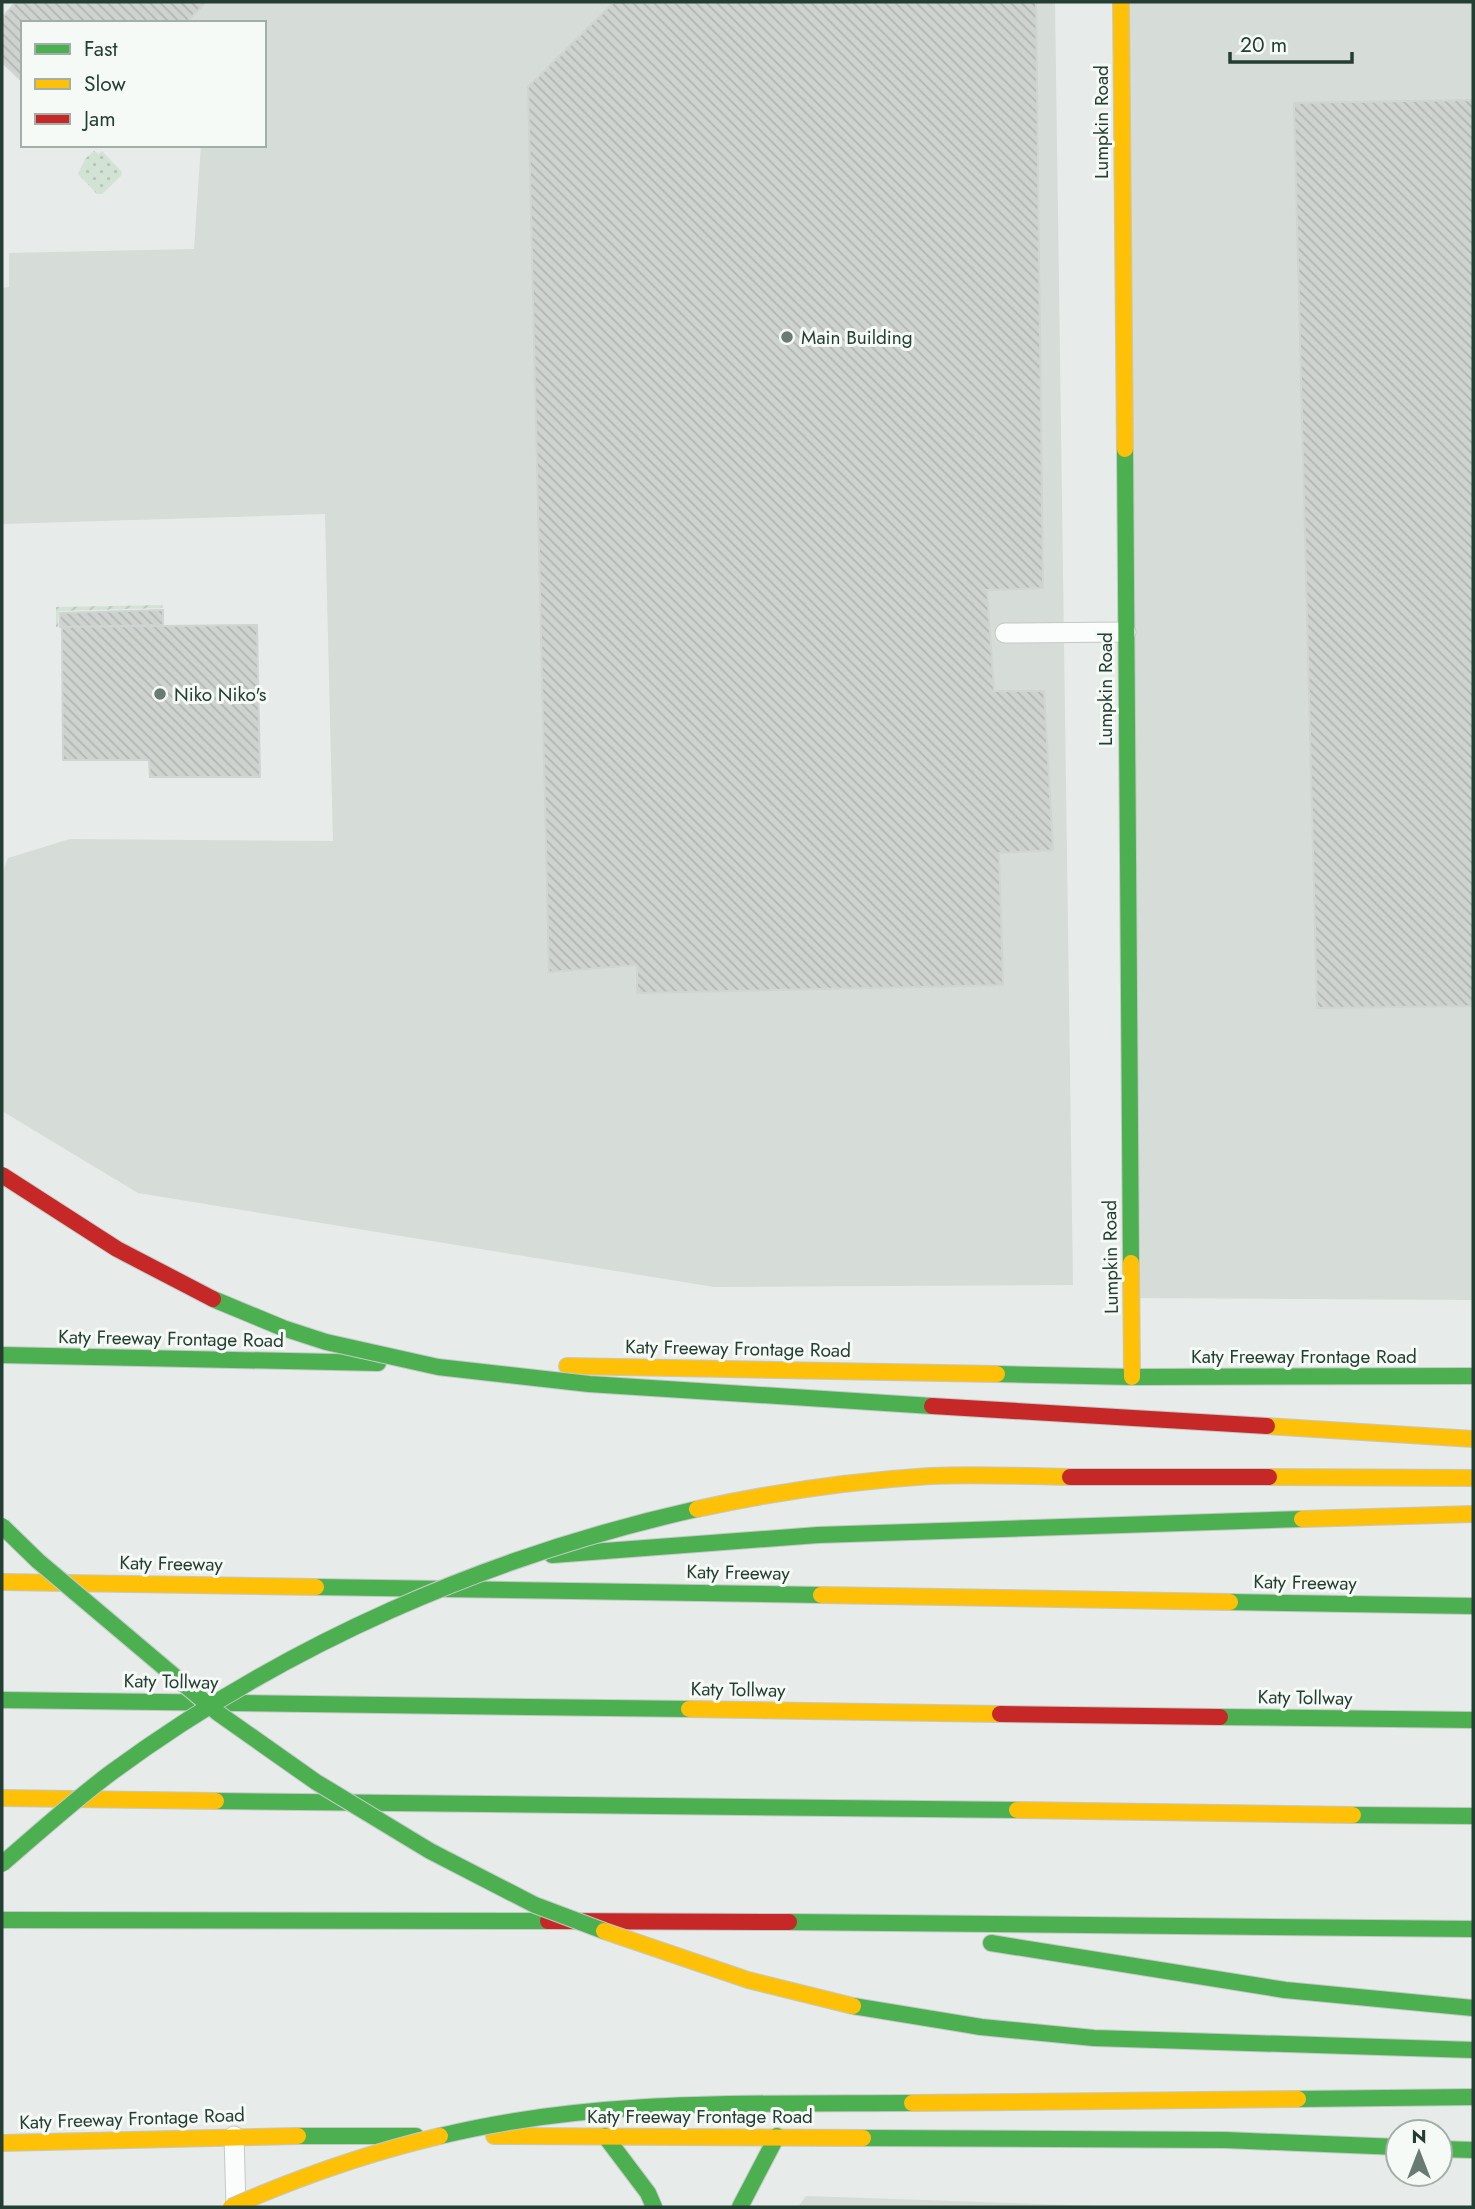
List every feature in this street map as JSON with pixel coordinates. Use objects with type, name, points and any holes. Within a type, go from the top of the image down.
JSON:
[{"type":"main road","name":"Lumpkin Road","points":[[1121,2],[1132,1377]]},
{"type":"main road","points":[[2,1175],[46,1207],[115,1249],[227,1304],[326,1342],[430,1367],[507,1377],[666,1390],[1473,1439]]},
{"type":"main road","name":"Katy Freeway Frontage Road","points":[[2,1355],[1132,1377],[1473,1376]]},
{"type":"main road","points":[[2,1864],[53,1819],[127,1761],[282,1663],[376,1618],[494,1567],[596,1534],[771,1494],[859,1482],[933,1476],[1473,1478]]},
{"type":"main road","points":[[472,1561],[818,1535],[1473,1514]]},
{"type":"main road","points":[[2,1526],[88,1604],[218,1713],[316,1782],[430,1851],[535,1905],[642,1945],[748,1980],[861,2008],[981,2027],[1094,2038],[1473,2050]]},
{"type":"main road","points":[[168,1584],[334,1572]]},
{"type":"main road","name":"Katy Freeway","points":[[2,1582],[1473,1606]]},
{"type":"main road","name":"Katy Tollway","points":[[2,1700],[1473,1720]]},
{"type":"main road","points":[[2,1798],[1473,1816]]},
{"type":"main road","points":[[2,1920],[858,1922],[1473,1930]]},
{"type":"main road","points":[[858,1922],[1285,1990],[1473,2008]]},
{"type":"main road","points":[[234,2207],[306,2175],[438,2135],[500,2123],[616,2108],[1473,2097]]},
{"type":"main road","name":"Katy Freeway Frontage Road","points":[[2,2143],[234,2136],[777,2136],[1225,2140],[1384,2146]]},
{"type":"main road","points":[[605,2136],[648,2193],[654,2207]]},
{"type":"main road","points":[[740,2207],[777,2136]]},
{"type":"main road","points":[[1454,2149],[1473,2150]]},
{"type":"lane","points":[[1004,633],[1126,632]]},
{"type":"lane","points":[[234,2136],[234,2207]]},
{"type":"shaded area","points":[[124,2],[1055,2],[1073,1285],[714,1287],[138,1193],[2,1111],[2,873],[8,858],[70,839],[333,841],[325,514],[2,524],[2,288],[9,287],[9,253],[194,249],[201,147],[266,147],[266,21],[143,21]]},
{"type":"shaded area","points":[[1121,2],[1473,2],[1473,1300],[1131,1298]]},
{"type":"shaded area","points":[[806,2196],[1129,2207],[798,2207]]},
{"type":"green space","points":[[94,151],[99,154],[102,151],[122,172],[102,194],[97,194],[78,174],[85,159]]},
{"type":"green space","points":[[163,605],[162,608],[59,611],[56,627],[56,607]]},
{"type":"building","points":[[16,2],[206,2],[188,21],[21,21],[21,80],[2,62],[2,18]]},
{"type":"building","name":"Main Building","points":[[614,2],[1036,2],[1043,588],[987,590],[994,691],[1044,691],[1053,850],[999,853],[1003,985],[637,993],[637,965],[549,972],[528,87]]},
{"type":"building","points":[[1473,100],[1473,1006],[1317,1008],[1294,103]]},
{"type":"building","points":[[163,610],[163,625],[60,627],[60,613]]},
{"type":"building","name":"Niko Niko's","points":[[257,625],[260,777],[150,777],[149,760],[63,760],[62,627]]},
{"type":"traffic: fast","points":[[1125,449],[1131,1263]]},
{"type":"traffic: fast","points":[[213,1299],[283,1328],[326,1342],[438,1367],[589,1384],[932,1406]]},
{"type":"traffic: fast","points":[[2,1355],[378,1363]]},
{"type":"traffic: fast","points":[[997,1374],[1132,1377],[1473,1376]]},
{"type":"traffic: fast","points":[[2,1864],[112,1772],[178,1726],[318,1645],[465,1579],[541,1552],[697,1509]]},
{"type":"traffic: fast","points":[[552,1555],[818,1535],[1302,1519]]},
{"type":"traffic: fast","points":[[2,1526],[38,1561],[218,1713],[316,1782],[430,1851],[535,1905],[604,1931]]},
{"type":"traffic: fast","points":[[316,1587],[821,1595]]},
{"type":"traffic: fast","points":[[1230,1602],[1473,1606]]},
{"type":"traffic: fast","points":[[2,1700],[689,1709]]},
{"type":"traffic: fast","points":[[1220,1717],[1473,1720]]},
{"type":"traffic: fast","points":[[216,1801],[1017,1810]]},
{"type":"traffic: fast","points":[[1353,1815],[1473,1816]]},
{"type":"traffic: fast","points":[[2,1920],[548,1921]]},
{"type":"traffic: fast","points":[[789,1922],[1473,1929]]},
{"type":"traffic: fast","points":[[991,1943],[1285,1990],[1473,2008]]},
{"type":"traffic: fast","points":[[853,2006],[981,2027],[1094,2038],[1473,2050]]},
{"type":"traffic: fast","points":[[1298,2099],[1473,2097]]},
{"type":"traffic: fast","points":[[440,2136],[498,2124],[616,2109],[735,2104],[912,2103]]},
{"type":"traffic: fast","points":[[298,2136],[416,2136]]},
{"type":"traffic: fast","points":[[605,2136],[648,2193],[654,2207]]},
{"type":"traffic: fast","points":[[740,2207],[777,2136]]},
{"type":"traffic: fast","points":[[863,2138],[1225,2140],[1384,2146]]},
{"type":"traffic: fast","points":[[1454,2149],[1473,2150]]},
{"type":"traffic: slow","points":[[1121,2],[1125,449]]},
{"type":"traffic: slow","points":[[1131,1263],[1132,1377]]},
{"type":"traffic: slow","points":[[567,1366],[997,1374]]},
{"type":"traffic: slow","points":[[1267,1426],[1473,1439]]},
{"type":"traffic: slow","points":[[697,1509],[784,1492],[901,1478],[965,1475],[1070,1477]]},
{"type":"traffic: slow","points":[[1269,1477],[1473,1478]]},
{"type":"traffic: slow","points":[[1302,1519],[1473,1514]]},
{"type":"traffic: slow","points":[[2,1582],[316,1587]]},
{"type":"traffic: slow","points":[[821,1595],[1230,1602]]},
{"type":"traffic: slow","points":[[689,1709],[1000,1714]]},
{"type":"traffic: slow","points":[[2,1798],[216,1801]]},
{"type":"traffic: slow","points":[[1017,1810],[1353,1815]]},
{"type":"traffic: slow","points":[[604,1931],[748,1980],[853,2006]]},
{"type":"traffic: slow","points":[[912,2103],[1298,2099]]},
{"type":"traffic: slow","points":[[2,2143],[298,2136]]},
{"type":"traffic: slow","points":[[231,2207],[334,2167],[440,2136]]},
{"type":"traffic: slow","points":[[494,2136],[863,2138]]},
{"type":"traffic: jam","points":[[2,1175],[117,1249],[213,1299]]},
{"type":"traffic: jam","points":[[932,1406],[1267,1426]]},
{"type":"traffic: jam","points":[[1070,1477],[1269,1477]]},
{"type":"traffic: jam","points":[[1000,1714],[1220,1717]]},
{"type":"traffic: jam","points":[[548,1921],[789,1922]]},
{"type":"place","name":"Main Building","points":[[787,337]]},
{"type":"place","name":"Niko Niko's","points":[[160,694]]}]
